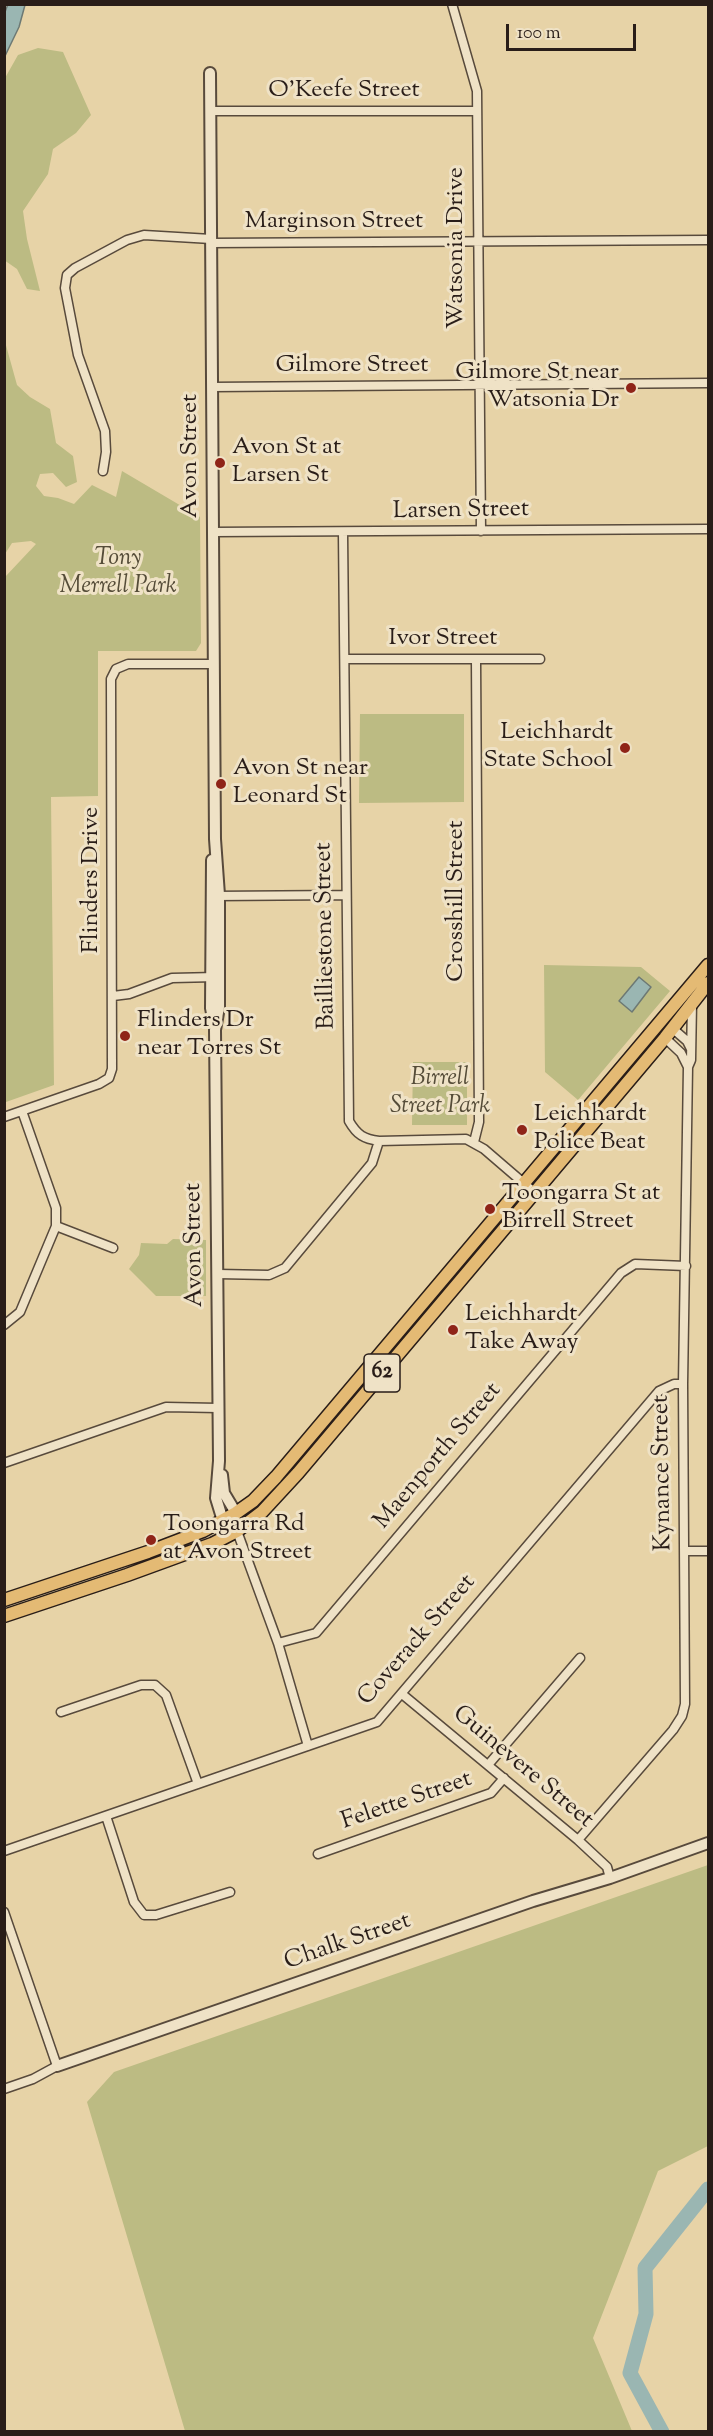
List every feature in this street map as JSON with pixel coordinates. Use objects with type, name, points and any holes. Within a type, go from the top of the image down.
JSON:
[{"type":"main road","name":"62","points":[[4,1600],[148,1552],[203,1531],[253,1501],[276,1478],[708,965]]},
{"type":"main road","name":"62","points":[[4,1616],[183,1555],[237,1531],[262,1512],[298,1473],[668,1033],[708,982]]},
{"type":"main road","points":[[659,1024],[668,1033]]},
{"type":"main road","points":[[236,1513],[237,1531]]},
{"type":"main road","points":[[223,1521],[237,1531]]},
{"type":"street","name":"Watsonia Drive","points":[[452,4],[477,91],[480,531]]},
{"type":"street","name":"Avon Street","points":[[210,73],[215,839],[210,872],[215,896],[215,978],[211,1008],[215,1030],[218,1274],[219,1461],[216,1498],[223,1521]]},
{"type":"street","name":"O'Keefe Street","points":[[211,111],[477,111]]},
{"type":"street","name":"Marginson Street","points":[[103,471],[106,452],[105,431],[78,355],[65,288],[67,275],[75,268],[127,240],[144,235],[211,241],[708,240]]},
{"type":"street","name":"Gilmore Street","points":[[212,387],[708,383]]},
{"type":"street","name":"Larsen Street","points":[[213,532],[708,529]]},
{"type":"street","name":"Bailliestone Street","points":[[343,533],[349,1121],[356,1132],[366,1139],[379,1141]]},
{"type":"street","name":"Ivor Street","points":[[345,658],[540,659]]},
{"type":"street","name":"Crosshill Street","points":[[474,1142],[479,1122],[476,660]]},
{"type":"street","name":"Flinders Drive","points":[[4,1117],[99,1084],[109,1077],[112,1069],[111,680],[116,669],[128,664],[214,664]]},
{"type":"street","points":[[215,896],[346,895]]},
{"type":"street","points":[[113,996],[129,994],[172,978],[215,978]]},
{"type":"street","name":"Kynance Street","points":[[578,1840],[673,1730],[682,1716],[685,1704],[683,1384],[688,1067],[691,1049],[692,1003]]},
{"type":"street","points":[[668,1033],[687,1041],[691,1049]]},
{"type":"street","points":[[668,1033],[688,1067]]},
{"type":"street","points":[[4,1325],[20,1312],[56,1226],[56,1208],[22,1111]]},
{"type":"street","points":[[218,1274],[269,1275],[285,1268],[372,1163],[379,1141],[466,1139],[474,1142],[534,1192]]},
{"type":"street","points":[[56,1226],[113,1248]]},
{"type":"street","name":"Maenporth Street","points":[[278,1643],[316,1633],[621,1272],[635,1264],[686,1266]]},
{"type":"street","name":"Coverack Street","points":[[4,1851],[377,1722],[659,1391],[674,1384],[683,1384]]},
{"type":"street","points":[[4,1463],[166,1407],[218,1408]]},
{"type":"street","name":"Avon Street","points":[[219,1461],[224,1493],[236,1513]]},
{"type":"street","points":[[237,1531],[278,1643],[308,1746]]},
{"type":"street","points":[[684,1551],[708,1551]]},
{"type":"street","points":[[488,1765],[580,1658]]},
{"type":"street","points":[[61,1712],[141,1685],[155,1685],[166,1695],[198,1784]]},
{"type":"street","name":"Guinevere Street","points":[[402,1694],[578,1840],[608,1867],[610,1878]]},
{"type":"street","name":"Felette Street","points":[[318,1854],[491,1793],[504,1778]]},
{"type":"street","points":[[106,1816],[134,1902],[144,1915],[156,1915],[230,1892]]},
{"type":"street","name":"Chalk Street","points":[[4,2089],[33,2079],[57,2066],[533,1901],[610,1878],[708,1843]]},
{"type":"street","points":[[4,1912],[57,2066]]},
{"type":"green space","points":[[38,48],[63,52],[91,115],[76,133],[53,149],[48,174],[23,211],[27,239],[40,291],[27,289],[17,269],[4,260],[5,78],[18,55]]},
{"type":"green space","name":"Tony Merrell Park","points":[[4,338],[17,385],[30,397],[50,409],[56,443],[73,456],[77,482],[66,487],[53,473],[40,474],[36,486],[44,496],[74,504],[92,485],[116,497],[122,471],[200,517],[201,643],[196,651],[98,651],[98,796],[51,797],[54,1085],[6,1102],[5,577],[36,544],[31,541],[12,543],[5,554]]},
{"type":"green space","points":[[360,714],[464,714],[464,802],[359,803]]},
{"type":"green space","points":[[544,965],[641,967],[670,991],[578,1100],[545,1072]]},
{"type":"green space","name":"Birrell Street Park","points":[[413,1062],[467,1062],[467,1125],[412,1125]]},
{"type":"green space","points":[[173,1239],[206,1240],[206,1296],[156,1296],[129,1269],[139,1255],[141,1243],[167,1244]]},
{"type":"green space","points":[[708,1865],[708,2146],[658,2171],[593,2338],[632,2431],[185,2431],[87,2102],[114,2072]]},
{"type":"water","points":[[8,4],[25,5],[19,27],[5,56],[5,12]]},
{"type":"water","points":[[639,977],[651,987],[632,1012],[619,1001]]},
{"type":"waterway","points":[[662,2432],[630,2373],[646,2314],[645,2268],[708,2189]]},
{"type":"place","name":"Gilmore St near Watsonia Dr","points":[[631,388]]},
{"type":"place","name":"Avon St at Larsen St","points":[[220,463]]},
{"type":"place","name":"Leichhardt State School","points":[[625,748]]},
{"type":"place","name":"Avon St near Leonard St","points":[[221,784]]},
{"type":"place","name":"Flinders Dr near Torres St","points":[[125,1036]]},
{"type":"place","name":"Leichhardt Police Beat","points":[[522,1130]]},
{"type":"place","name":"Toongarra St at Birrell Street","points":[[490,1209]]},
{"type":"place","name":"Leichhardt Take Away","points":[[453,1330]]},
{"type":"place","name":"Toongarra Rd at Avon Street","points":[[151,1540]]}]
